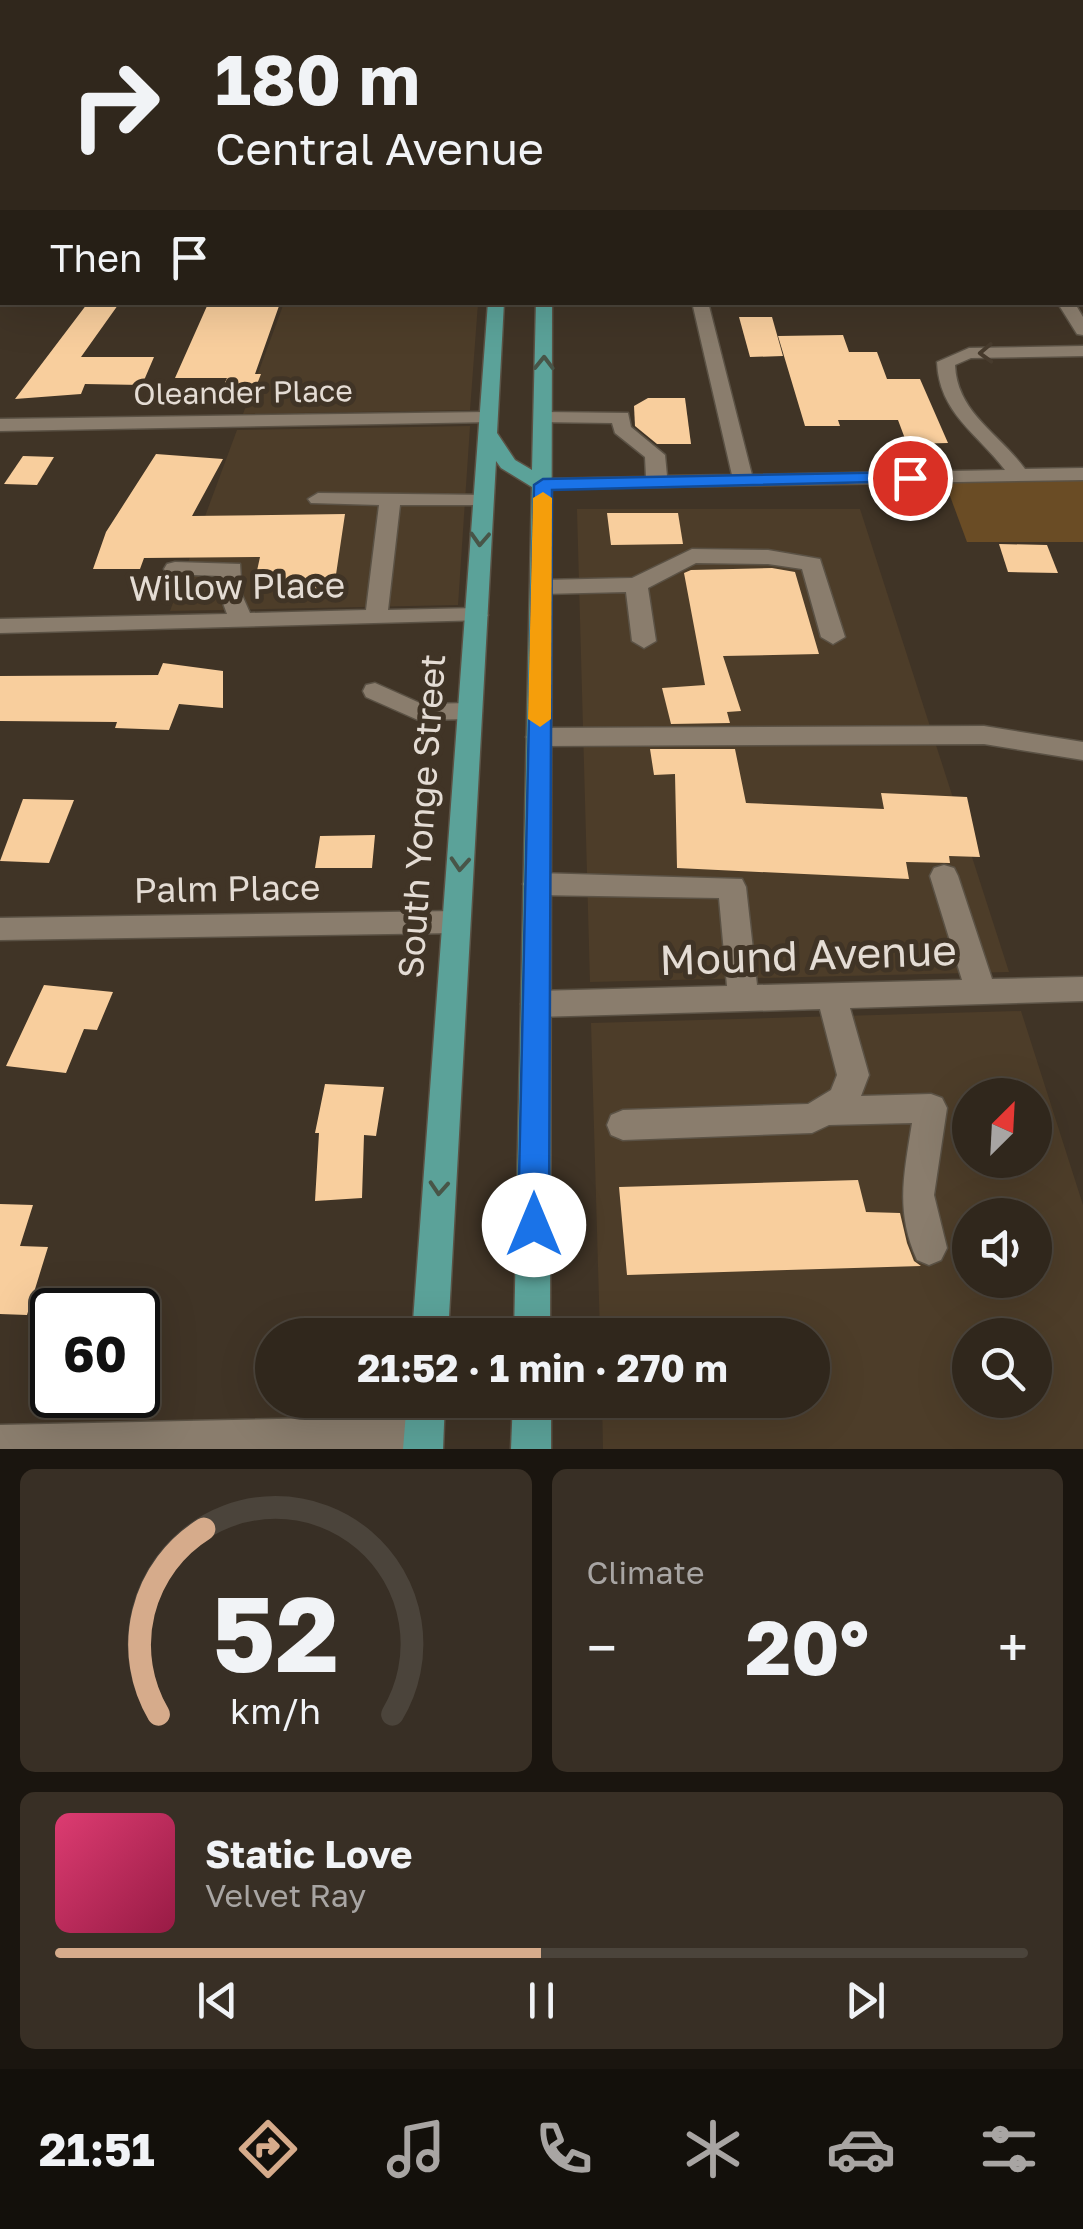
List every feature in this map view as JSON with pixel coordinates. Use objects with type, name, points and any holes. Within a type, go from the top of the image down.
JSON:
[{"type":"main road","name":"South Yonge Street","points":[[431,1318],[496,305]]},
{"type":"main road","points":[[532,1318],[544,305]]},
{"type":"main road","points":[[486,424],[508,464],[543,485]]},
{"type":"main road","points":[[532,1418],[532,1449]]},
{"type":"street","points":[[701,305],[743,481]]},
{"type":"street","points":[[1067,305],[1083,330]]},
{"type":"street","points":[[1019,476],[997,446],[972,429],[961,414],[948,387],[946,362],[969,353],[1083,351]]},
{"type":"street","points":[[543,418],[620,417],[622,428],[655,455],[656,483]]},
{"type":"street","name":"Oleander Place","points":[[0,425],[486,424]]},
{"type":"street","points":[[543,485],[1083,474]]},
{"type":"street","points":[[318,499],[482,499]]},
{"type":"street","points":[[376,618],[390,499]]},
{"type":"street","points":[[542,587],[636,584],[692,556],[768,557],[812,564],[833,637]]},
{"type":"street","points":[[175,569],[232,569],[231,595],[242,621]]},
{"type":"street","points":[[636,584],[644,641]]},
{"type":"street","name":"Willow Place","points":[[0,626],[476,615]]},
{"type":"street","points":[[375,691],[418,712],[470,711]]},
{"type":"street","points":[[540,737],[984,735],[1083,751]]},
{"type":"street","points":[[944,876],[980,992]]},
{"type":"street","points":[[538,884],[732,887],[743,998]]},
{"type":"street","name":"Palm Place","points":[[0,930],[456,922]]},
{"type":"street","name":"Mound Avenue","points":[[536,1004],[1083,990]]},
{"type":"street","points":[[622,1125],[812,1118],[843,1100],[852,1075],[832,996]]},
{"type":"street","points":[[824,1111],[931,1108],[917,1195],[930,1248]]},
{"type":"street","points":[[0,1446],[429,1433]]},
{"type":"shaded area","points":[[283,305],[478,305],[470,410],[243,414]]},
{"type":"shaded area","points":[[470,426],[458,605],[170,611],[237,430]]},
{"type":"shaded area","points":[[1083,474],[1083,542],[967,542],[943,477]]},
{"type":"shaded area","points":[[577,509],[860,509],[1009,972],[590,982]]},
{"type":"shaded area","points":[[1021,1011],[1042,1078],[952,1078],[952,1178],[1052,1178],[1052,1108],[1083,1205],[1083,1449],[603,1449],[602,1418],[830,1418],[830,1318],[600,1318],[591,1023]]},
{"type":"building","points":[[86,305],[118,305],[81,357],[154,357],[142,385],[85,384],[81,394],[15,399]]},
{"type":"building","points":[[207,306],[279,306],[255,374],[261,374],[250,402],[217,401],[227,378],[175,378]]},
{"type":"building","points":[[739,317],[772,317],[783,356],[750,357]]},
{"type":"building","points":[[843,335],[849,352],[877,352],[887,379],[920,379],[948,443],[907,444],[898,420],[838,420],[840,426],[805,426],[778,336]]},
{"type":"building","points":[[648,398],[685,398],[691,444],[657,444],[635,426],[634,406]]},
{"type":"building","points":[[156,454],[223,459],[192,516],[345,514],[334,588],[253,589],[260,557],[144,558],[140,569],[93,569],[106,532]]},
{"type":"building","points":[[23,456],[54,457],[37,485],[4,484]]},
{"type":"building","points":[[607,513],[678,513],[683,544],[611,545]]},
{"type":"building","points":[[999,544],[1047,545],[1058,573],[1008,572]]},
{"type":"building","points":[[772,568],[795,572],[819,654],[723,656],[741,711],[727,712],[730,723],[671,724],[662,688],[705,685],[684,573]]},
{"type":"building","points":[[163,663],[223,671],[223,708],[179,704],[169,730],[115,728],[117,722],[0,721],[0,676],[158,675]]},
{"type":"building","points":[[650,749],[735,749],[746,803],[884,809],[881,793],[967,797],[980,857],[949,856],[950,863],[906,862],[909,879],[677,868],[675,774],[654,775]]},
{"type":"building","points":[[23,799],[74,800],[49,863],[0,861]]},
{"type":"building","points":[[375,835],[372,868],[315,868],[320,836]]},
{"type":"building","points":[[44,985],[113,992],[97,1030],[84,1029],[66,1073],[6,1066]]},
{"type":"building","points":[[325,1084],[384,1087],[376,1136],[364,1135],[362,1198],[315,1201],[319,1133],[315,1133]]},
{"type":"building","points":[[858,1180],[866,1212],[900,1213],[914,1261],[921,1266],[627,1275],[619,1187]]},
{"type":"building","points":[[0,1204],[33,1205],[20,1246],[48,1247],[35,1288],[30,1288],[27,1315],[0,1314]]},
{"type":"slow traffic","points":[[540,719],[543,498]]},
{"type":"route","points":[[534,1225],[543,485],[910,478]]}]
